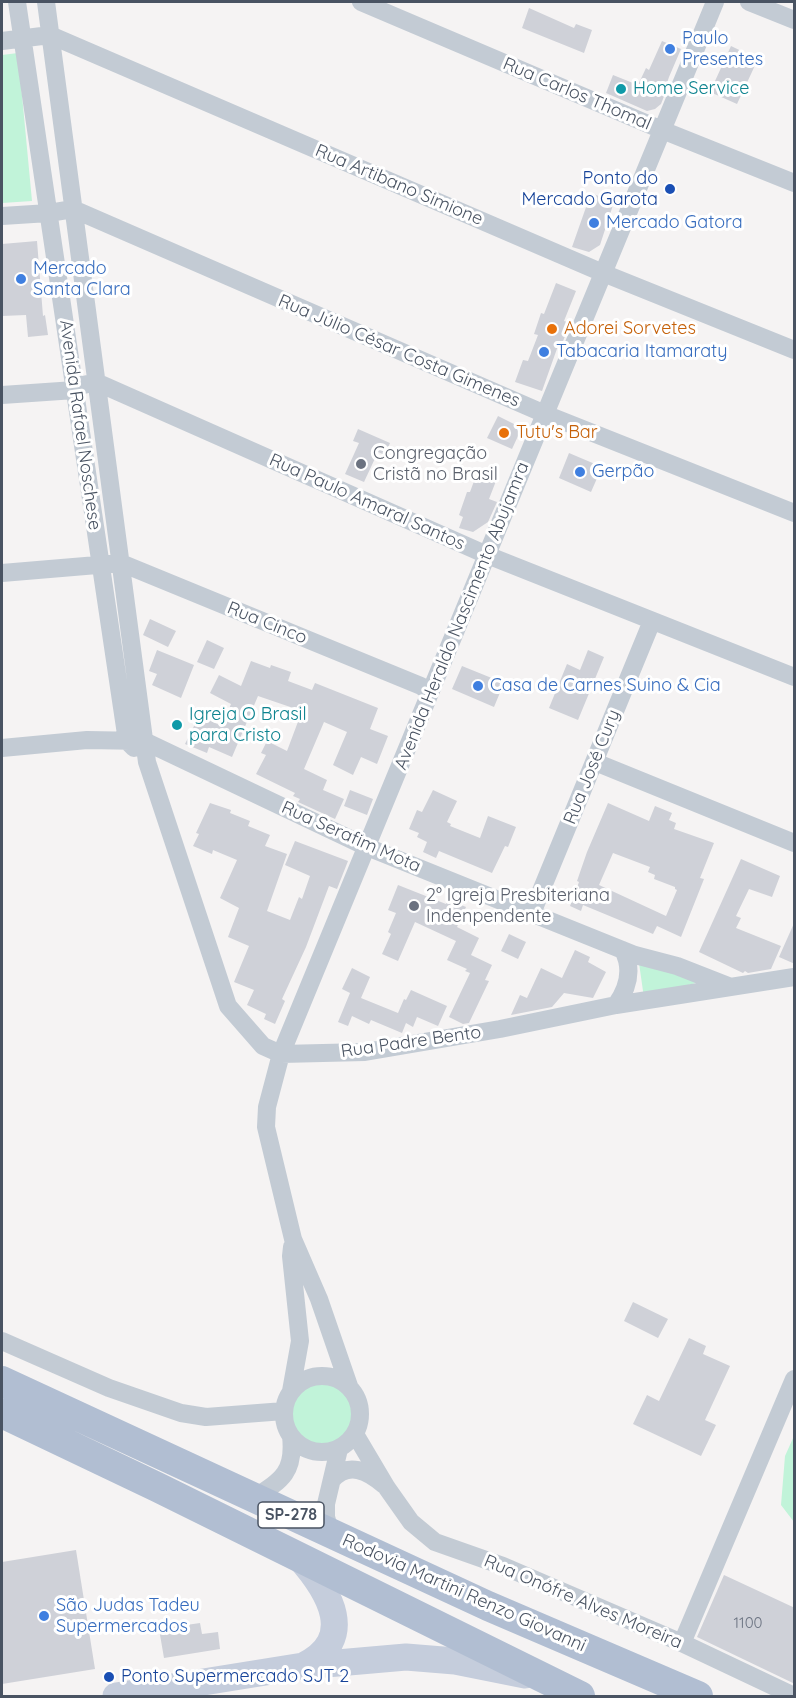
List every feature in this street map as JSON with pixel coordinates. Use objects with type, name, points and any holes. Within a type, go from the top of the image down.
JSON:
[{"type":"main road","name":"Rodovia Martini Renzo Giovanni","points":[[2,1381],[488,1606],[698,1696]]},
{"type":"main road","name":"Rodovia Martini Renzo Giovanni","points":[[2,1413],[485,1648],[568,1691]]},
{"type":"street","name":"Avenida Rafael Noschese","points":[[17,2],[101,565],[136,741]]},
{"type":"street","name":"Avenida Rafael Noschese","points":[[46,2],[121,563],[136,741]]},
{"type":"street","name":"Rua Carlos Thomal","points":[[361,2],[662,130],[795,183]]},
{"type":"street","name":"Avenida Heraldo Nascimento Abujamra","points":[[349,1386],[319,1299],[293,1239],[266,1127],[267,1107],[281,1054],[715,2]]},
{"type":"street","points":[[749,2],[795,20]]},
{"type":"street","points":[[2,40],[50,35]]},
{"type":"street","name":"Rua Artibano Simione","points":[[50,35],[603,273],[795,350]]},
{"type":"street","points":[[2,216],[73,209]]},
{"type":"street","name":"Rua Júlio César Costa Gimenes","points":[[73,209],[545,414],[795,513]]},
{"type":"street","points":[[2,395],[75,389],[96,382]]},
{"type":"street","name":"Rua Paulo Amaral Santos","points":[[96,382],[487,555],[795,677]]},
{"type":"street","name":"Rua Cinco","points":[[2,573],[121,563],[421,686],[430,692]]},
{"type":"street","name":"Rua José Cury","points":[[532,913],[652,621]]},
{"type":"street","name":"Rua Serafim Mota","points":[[2,748],[87,741],[136,741],[367,847],[623,950],[677,966],[730,987]]},
{"type":"street","points":[[136,741],[147,762],[228,1006],[263,1046],[281,1054]]},
{"type":"street","points":[[595,762],[795,843]]},
{"type":"street","points":[[616,1005],[625,991],[628,978],[628,964],[623,950]]},
{"type":"street","name":"Rua Padre Bento","points":[[281,1054],[365,1052],[501,1029],[616,1005],[795,976]]},
{"type":"street","name":"Avenida Heraldo Nascimento Abujamra","points":[[291,1390],[300,1341],[291,1256],[293,1239]]},
{"type":"street","points":[[2,1341],[109,1388],[181,1413],[206,1417],[284,1411]]},
{"type":"street","points":[[326,1376],[338,1379],[349,1386],[360,1404],[359,1425],[345,1446],[318,1453],[307,1450],[291,1436],[286,1428],[284,1411],[291,1390],[301,1382],[313,1377],[326,1376]]},
{"type":"street","points":[[682,1643],[795,1379]]},
{"type":"street","name":"Rua Onófre Alves Moreira","points":[[355,1434],[387,1488],[411,1522],[435,1542],[503,1566],[682,1643],[794,1696]]},
{"type":"street","points":[[254,1498],[275,1484],[286,1473],[292,1452],[291,1436]]},
{"type":"street","points":[[331,1534],[325,1512],[339,1449]]},
{"type":"street","points":[[332,1480],[340,1472],[353,1468],[371,1475],[387,1488]]},
{"type":"street","points":[[299,1557],[318,1578],[331,1603],[333,1626],[330,1645],[319,1658],[303,1666]]},
{"type":"street","points":[[116,1696],[182,1691],[303,1666],[406,1657],[455,1661],[523,1675],[568,1691]]},
{"type":"green space","points":[[18,53],[32,201],[2,203],[2,55]]},
{"type":"green space","points":[[639,963],[699,982],[644,998]]},
{"type":"green space","points":[[322,1382],[334,1384],[345,1391],[352,1402],[354,1414],[352,1426],[345,1437],[334,1444],[322,1446],[310,1444],[299,1437],[292,1426],[290,1414],[292,1402],[299,1391],[310,1384]]},
{"type":"green space","points":[[794,1436],[794,1522],[781,1505],[785,1456]]},
{"type":"building","points":[[529,8],[574,28],[576,24],[592,30],[584,53],[522,28]]},
{"type":"building","points":[[662,41],[681,49],[661,104],[647,111],[606,93],[613,75],[638,85],[646,68],[649,70]]},
{"type":"building","points":[[731,46],[758,59],[737,104],[710,92]]},
{"type":"building","name":"Mercado Gatora","points":[[591,193],[614,202],[600,245],[589,252],[572,247]]},
{"type":"building","name":"Mercado Santa Clara","points":[[37,241],[43,316],[45,315],[48,335],[28,337],[26,315],[2,316],[2,244]]},
{"type":"building","points":[[556,283],[576,291],[564,321],[570,323],[562,344],[559,343],[542,391],[515,382],[523,360],[528,361],[538,335],[534,334],[541,313],[544,314]]},
{"type":"building","name":"Tutu's Bar","points":[[498,416],[514,424],[518,431],[512,449],[487,438]]},
{"type":"building","name":"Congregação Cristã no Brasil","points":[[358,429],[390,443],[385,455],[378,452],[364,482],[345,474],[359,443],[353,441]]},
{"type":"building","name":"Gerpão","points":[[569,453],[602,467],[591,492],[559,478]]},
{"type":"building","points":[[477,473],[496,481],[489,499],[497,502],[488,522],[473,532],[459,528],[463,517],[459,515]]},
{"type":"building","points":[[150,619],[176,631],[168,647],[143,635]]},
{"type":"building","points":[[207,640],[224,648],[214,669],[197,662]]},
{"type":"building","points":[[157,650],[194,665],[181,698],[152,685],[157,674],[149,671]]},
{"type":"building","points":[[588,650],[604,657],[578,720],[549,708],[567,664],[580,670]]},
{"type":"building","points":[[251,661],[291,672],[288,681],[312,690],[315,683],[378,708],[370,729],[388,736],[377,764],[361,757],[353,775],[333,765],[347,732],[324,722],[304,769],[327,780],[323,790],[344,799],[335,819],[298,802],[300,799],[293,796],[295,793],[256,774],[266,755],[261,753],[267,741],[287,751],[302,711],[258,696],[232,757],[209,747],[207,753],[185,744],[199,716],[222,726],[231,704],[210,693],[219,675],[241,686]]},
{"type":"building","name":"Casa de Carnes Suino & Cia","points":[[462,666],[504,683],[494,707],[452,689]]},
{"type":"building","points":[[350,790],[373,799],[367,815],[344,806]]},
{"type":"building","points":[[433,790],[457,801],[447,822],[451,824],[450,826],[480,838],[488,816],[516,827],[508,847],[505,846],[492,873],[439,851],[436,858],[423,852],[427,842],[417,837],[419,833],[409,829],[417,810],[422,812]]},
{"type":"building","points":[[210,803],[231,810],[230,813],[250,821],[248,826],[270,835],[265,846],[287,854],[267,911],[290,920],[299,897],[302,899],[310,876],[285,865],[295,841],[348,861],[337,889],[329,886],[306,947],[282,999],[285,1001],[275,1024],[264,1019],[266,1014],[247,1005],[254,990],[234,982],[249,946],[228,937],[239,908],[220,898],[237,860],[213,850],[212,854],[193,846],[199,834],[196,833]]},
{"type":"building","points":[[608,803],[649,821],[655,806],[672,813],[669,820],[676,823],[674,829],[714,843],[700,878],[704,879],[681,937],[657,926],[653,934],[583,905],[581,911],[570,906],[587,852]],"holes":[[[613,853],[650,867],[648,872],[655,875],[654,879],[675,887],[677,890],[666,916],[599,885]]]},
{"type":"building","points":[[741,859],[780,876],[772,897],[749,889],[736,916],[741,918],[736,928],[781,946],[771,969],[748,973],[745,971],[743,973],[699,952]]},
{"type":"building","points":[[398,885],[446,904],[448,899],[466,907],[457,927],[479,938],[471,955],[492,965],[485,980],[489,981],[469,1023],[463,1024],[449,1017],[470,973],[465,971],[467,969],[447,960],[456,941],[415,922],[398,961],[382,954],[391,934],[388,932],[396,913],[388,910]]},
{"type":"building","points":[[795,921],[795,964],[779,957]]},
{"type":"building","points":[[509,934],[526,942],[518,959],[501,951]]},
{"type":"building","points":[[575,950],[590,957],[588,962],[606,972],[593,998],[564,993],[552,1007],[511,1015],[520,995],[527,998],[541,968],[562,978]]},
{"type":"building","points":[[352,968],[370,977],[361,998],[398,1013],[411,990],[447,1006],[438,1026],[417,1017],[413,1027],[406,1023],[402,1033],[371,1020],[369,1024],[352,1016],[348,1026],[338,1022],[350,993],[342,989]]},
{"type":"building","points":[[633,1302],[668,1319],[658,1338],[624,1321]]},
{"type":"building","points":[[689,1338],[706,1346],[703,1354],[730,1366],[705,1420],[716,1425],[701,1456],[633,1424],[647,1395],[659,1401]]},
{"type":"building","name":"São Judas Tadeu Supermercados","points":[[76,1550],[95,1669],[2,1684],[2,1562]]},
{"type":"building","points":[[724,1575],[795,1608],[795,1684],[697,1637]]},
{"type":"building","points":[[200,1623],[202,1634],[218,1632],[220,1649],[164,1658],[159,1629]]},
{"type":"place","name":"Paulo Presentes","points":[[670,49]]},
{"type":"place","name":"Home Service","points":[[621,89]]},
{"type":"place","name":"Ponto do Mercado Garota","points":[[670,189]]},
{"type":"place","name":"Mercado Gatora","points":[[594,223]]},
{"type":"place","name":"Mercado Santa Clara","points":[[21,279]]},
{"type":"place","name":"Adorei Sorvetes","points":[[552,329]]},
{"type":"place","name":"Tabacaria Itamaraty","points":[[544,352]]},
{"type":"place","name":"Tutu's Bar","points":[[504,433]]},
{"type":"place","name":"Congregação Cristã no Brasil","points":[[361,464]]},
{"type":"place","name":"Gerpão","points":[[580,472]]},
{"type":"place","name":"Casa de Carnes Suino & Cia","points":[[478,686]]},
{"type":"place","name":"Igreja O Brasil para Cristo","points":[[177,725]]},
{"type":"place","name":"2° Igreja Presbiteriana Indenpendente","points":[[414,906]]},
{"type":"place","name":"São Judas Tadeu Supermercados","points":[[44,1616]]},
{"type":"place","name":"Ponto Supermercado SJT 2","points":[[109,1677]]}]
